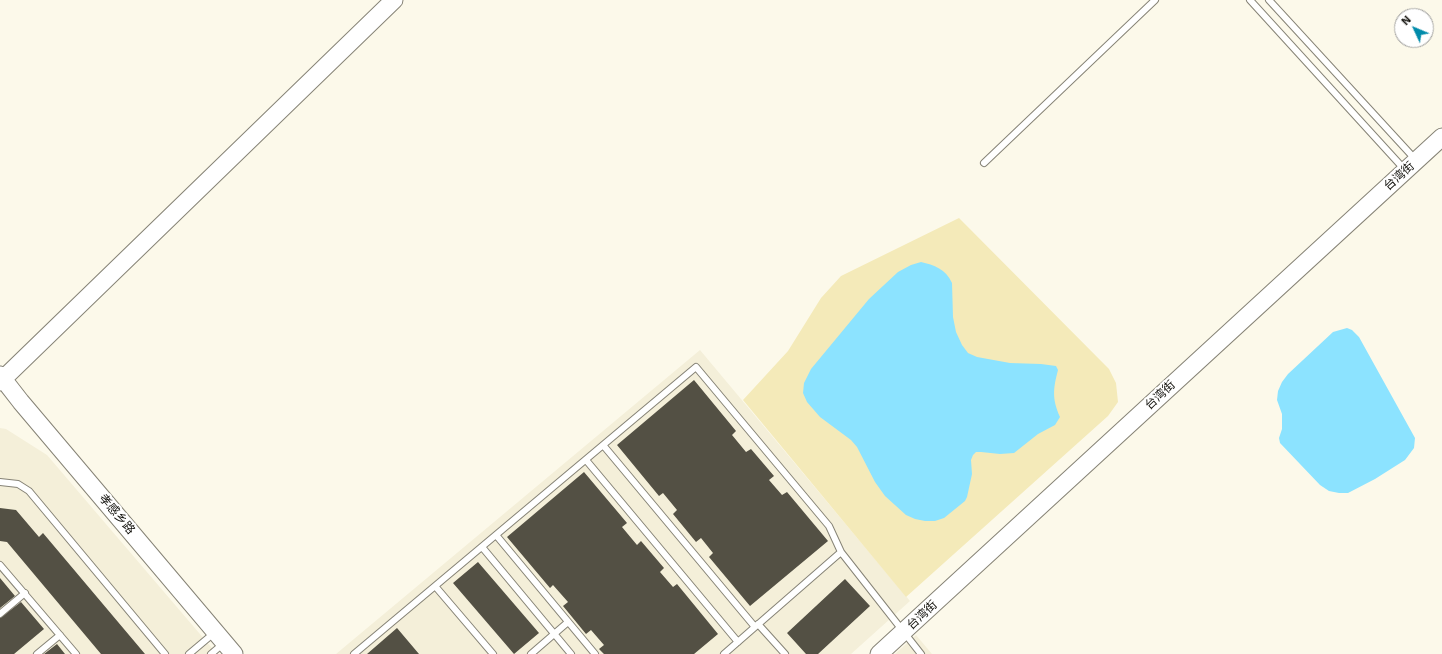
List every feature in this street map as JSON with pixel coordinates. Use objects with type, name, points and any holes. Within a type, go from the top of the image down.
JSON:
[{"type":"main road","points":[[1,379],[394,0]]},
{"type":"main road","name":"台湾街","points":[[879,654],[1442,137]]},
{"type":"main road","name":"孝感乡路","points":[[1,379],[225,643]]},
{"type":"lane","points":[[984,163],[1154,0]]},
{"type":"lane","points":[[1250,0],[1411,165]]},
{"type":"lane","points":[[1269,0],[1411,165]]},
{"type":"lane","points":[[354,654],[696,367],[829,526],[841,552],[919,653]]},
{"type":"lane","points":[[603,445],[756,626],[784,654]]},
{"type":"lane","points":[[586,460],[738,642]]},
{"type":"lane","points":[[0,482],[18,484],[29,491],[166,654]]},
{"type":"lane","points":[[496,535],[595,654]]},
{"type":"lane","points":[[482,547],[571,654]]},
{"type":"lane","points":[[724,654],[841,552]]},
{"type":"lane","points":[[0,564],[76,654]]},
{"type":"lane","points":[[435,586],[493,654]]},
{"type":"lane","points":[[0,614],[25,594]]},
{"type":"lane","points":[[531,654],[568,622]]},
{"type":"lane","points":[[37,654],[60,635]]},
{"type":"lane","points":[[189,654],[225,643]]},
{"type":"lane","points":[[211,654],[225,643]]},
{"type":"shaded area","points":[[959,218],[1109,369],[1116,383],[1118,402],[1108,416],[906,597],[743,400],[788,351],[821,298],[841,276]]},
{"type":"shaded area","points":[[700,350],[910,601],[851,654],[336,654]]},
{"type":"shaded area","points":[[0,428],[6,429],[47,455],[217,654],[0,654]]},
{"type":"shaded area","points":[[916,635],[932,654],[895,654]]},
{"type":"water","points":[[921,262],[939,268],[946,274],[952,283],[953,317],[956,332],[962,345],[968,353],[977,357],[1010,363],[1056,366],[1058,370],[1054,394],[1060,417],[1055,425],[1038,434],[1014,453],[1000,454],[976,452],[971,460],[972,474],[965,501],[944,518],[935,521],[915,519],[906,515],[885,496],[875,482],[857,447],[851,440],[820,417],[807,402],[803,393],[804,383],[811,369],[869,299],[898,272],[911,265]]},
{"type":"water","points":[[1347,328],[1352,330],[1359,337],[1415,438],[1414,448],[1405,460],[1375,479],[1348,493],[1339,493],[1329,491],[1320,485],[1280,443],[1279,438],[1282,429],[1282,414],[1277,400],[1278,391],[1288,374],[1333,332]]},
{"type":"building","points":[[694,380],[736,431],[732,435],[746,452],[751,449],[774,476],[769,480],[782,495],[787,492],[828,541],[750,606],[709,557],[713,553],[701,538],[696,542],[673,514],[677,510],[663,493],[659,496],[617,445]]},
{"type":"building","points":[[584,472],[627,523],[622,527],[637,545],[641,541],[664,568],[660,572],[673,587],[677,584],[718,634],[694,654],[604,654],[599,649],[604,645],[591,630],[586,634],[563,606],[568,602],[553,585],[550,588],[507,537]]},
{"type":"building","points":[[0,508],[16,510],[39,537],[43,533],[145,654],[101,654],[7,542],[0,541]]},
{"type":"building","points":[[478,562],[539,633],[514,654],[453,583]]},
{"type":"building","points":[[0,578],[15,596],[0,608]]},
{"type":"building","points":[[845,579],[870,606],[818,654],[806,654],[787,633]]},
{"type":"building","points":[[21,602],[44,629],[14,654],[0,654],[0,618]]},
{"type":"building","points":[[397,628],[419,654],[367,654]]},
{"type":"building","points":[[57,644],[65,654],[44,654]]}]
